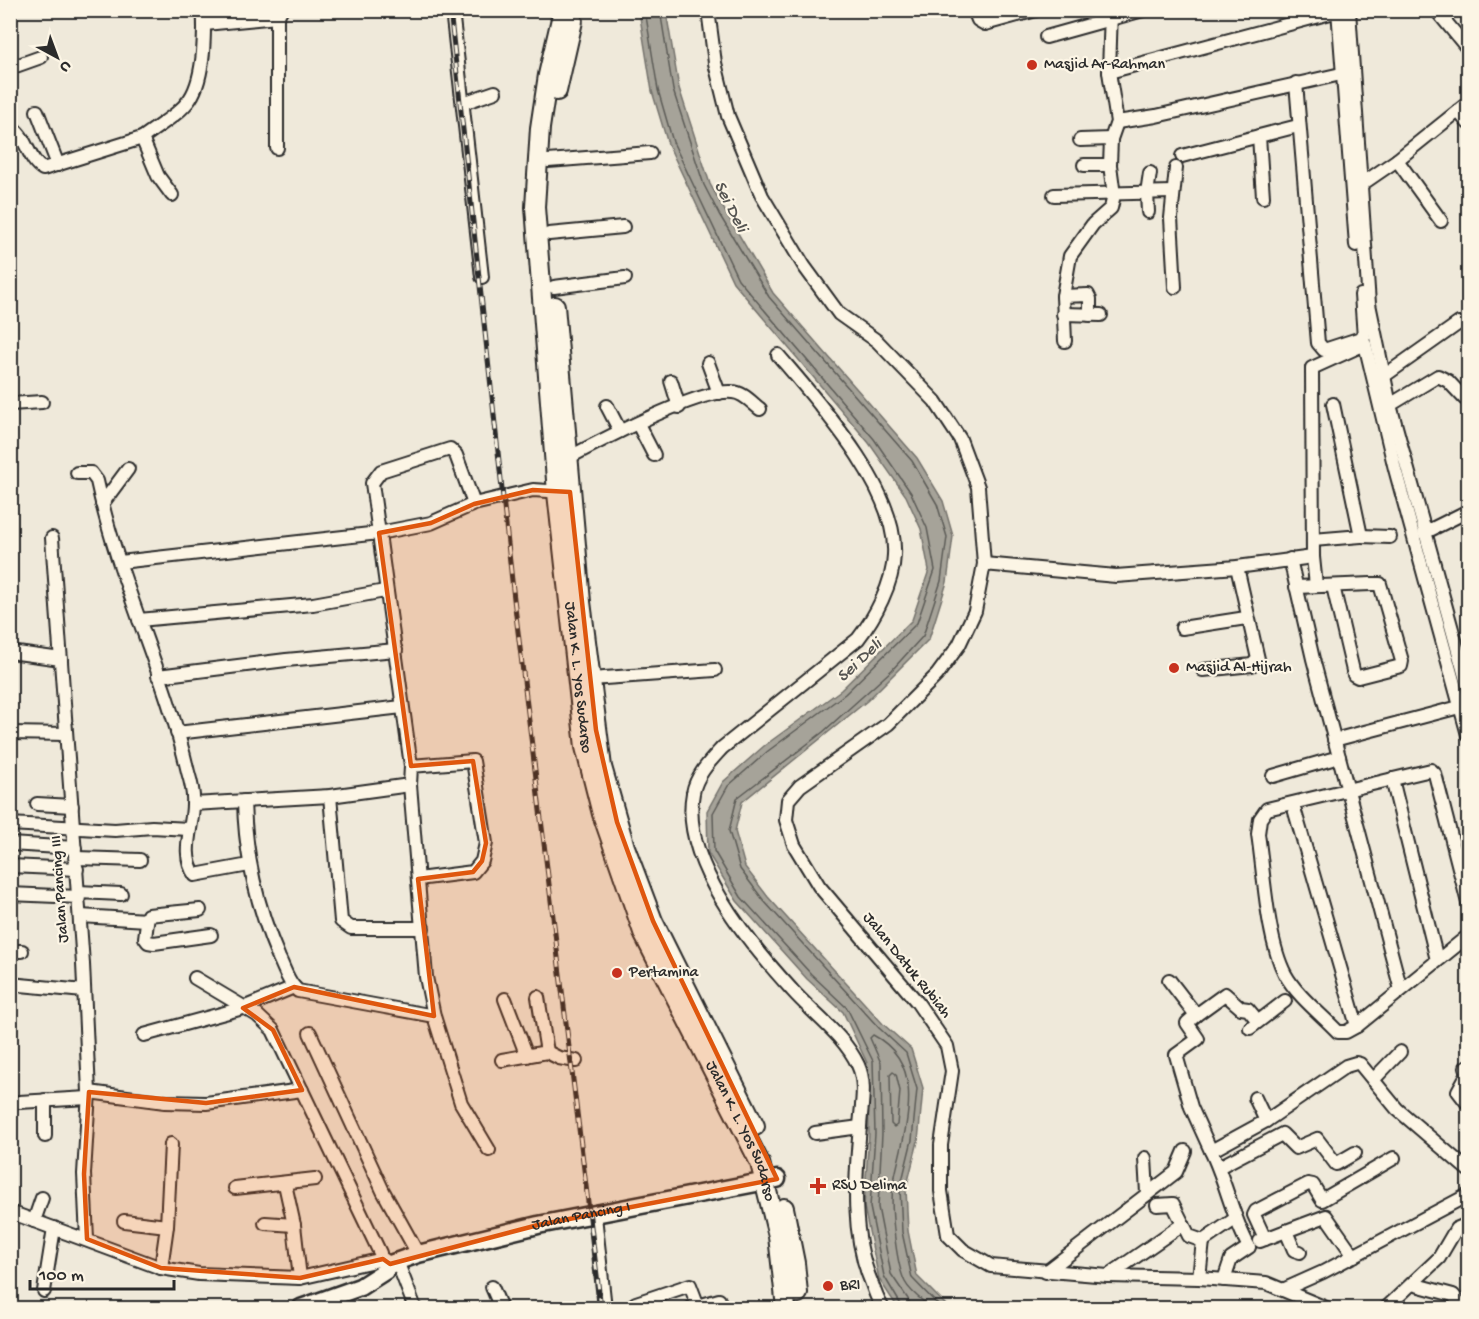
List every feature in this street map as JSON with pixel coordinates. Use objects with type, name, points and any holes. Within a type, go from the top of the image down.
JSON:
[{"type":"highway","name":"Jalan K. L. Yos Sudarso","points":[[563,10],[548,75],[535,174],[535,207],[564,492],[585,747],[602,813],[644,935],[771,1180],[790,1233],[799,1308]]},
{"type":"highway","name":"Jalan K. L. Yos Sudarso","points":[[575,10],[557,89],[548,161],[549,234],[568,458],[564,492],[602,767],[625,847],[653,921],[769,1154],[786,1308]]},
{"type":"main road","name":"Jalan Pancing I","points":[[301,1308],[333,1303],[375,1279],[389,1259],[538,1226],[771,1180]]},
{"type":"street","points":[[10,127],[20,134],[40,168],[58,165],[142,138],[178,111],[197,90],[205,24],[203,10]]},
{"type":"street","points":[[452,10],[482,277]]},
{"type":"street","name":"Jalan Datuk Rubiah","points":[[708,10],[715,63],[728,116],[762,196],[804,266],[839,314],[877,341],[935,401],[960,439],[978,487],[984,564],[975,612],[960,645],[937,675],[888,724],[800,786],[788,800],[786,820],[794,845],[819,886],[917,1002],[947,1046],[952,1071],[943,1126],[941,1179],[943,1213],[948,1235],[981,1262],[1016,1269],[1108,1276],[1199,1278],[1266,1283],[1326,1308]]},
{"type":"street","points":[[974,10],[978,20],[985,24],[1007,15],[1036,10]]},
{"type":"street","points":[[1046,37],[1111,15],[1143,10]]},
{"type":"street","points":[[1437,10],[1468,49]]},
{"type":"street","points":[[1109,72],[1342,11]]},
{"type":"street","points":[[1296,83],[1318,343],[1328,351],[1364,338],[1341,74],[1342,11]]},
{"type":"street","points":[[1342,11],[1362,184],[1366,281],[1390,405],[1468,687]]},
{"type":"street","points":[[205,24],[279,14],[277,148]]},
{"type":"street","points":[[1065,341],[1063,296],[1071,256],[1093,224],[1111,208],[1114,195],[1110,165],[1111,139],[1118,122],[1109,72],[1111,15]]},
{"type":"street","points":[[10,68],[41,57]]},
{"type":"street","points":[[1118,122],[1156,116],[1341,74]]},
{"type":"street","points":[[463,103],[495,93]]},
{"type":"street","points":[[1362,184],[1397,160],[1463,107],[1468,123]]},
{"type":"street","points":[[38,111],[58,165]]},
{"type":"street","points":[[1175,287],[1172,192],[1179,162],[1298,126]]},
{"type":"street","points":[[1259,136],[1263,197]]},
{"type":"street","points":[[142,138],[158,176],[172,195]]},
{"type":"street","points":[[1080,140],[1111,139]]},
{"type":"street","points":[[548,161],[650,153]]},
{"type":"street","points":[[1397,160],[1441,221]]},
{"type":"street","points":[[1084,165],[1110,165]]},
{"type":"street","points":[[1148,212],[1147,193],[1150,173]]},
{"type":"street","points":[[1054,195],[1172,192]]},
{"type":"street","points":[[549,234],[623,227]]},
{"type":"street","points":[[554,286],[625,278]]},
{"type":"street","points":[[1063,296],[1088,295],[1096,315],[1063,314]]},
{"type":"street","points":[[1384,376],[1459,323]]},
{"type":"street","points":[[1316,586],[1313,557],[1311,368],[1365,344],[1395,469],[1465,705],[1468,735]]},
{"type":"street","points":[[778,355],[816,400],[873,482],[886,508],[891,525],[894,554],[891,574],[874,616],[858,639],[723,748],[705,766],[693,792],[693,825],[701,858],[717,894],[792,990],[844,1043],[859,1066],[863,1090],[855,1198],[860,1258],[880,1308]]},
{"type":"street","points":[[708,363],[719,393]]},
{"type":"street","points":[[1390,405],[1438,376],[1448,381],[1465,399]]},
{"type":"street","points":[[671,381],[679,407]]},
{"type":"street","points":[[568,458],[620,431],[719,393],[740,393],[760,409]]},
{"type":"street","points":[[10,404],[42,402]]},
{"type":"street","points":[[1333,404],[1361,536]]},
{"type":"street","points":[[607,406],[620,431]]},
{"type":"street","points":[[638,424],[654,455]]},
{"type":"street","points":[[474,504],[456,455],[450,449],[390,468],[375,477],[372,483],[372,497],[411,766],[410,785],[426,977],[434,1016],[462,1103],[489,1150]]},
{"type":"street","points":[[102,504],[128,469]]},
{"type":"street","points":[[77,473],[91,473],[94,476],[177,733],[188,772],[193,804],[189,829],[189,866],[195,874],[249,865]]},
{"type":"street","points":[[120,562],[379,533],[431,523],[474,504],[533,490],[564,492]]},
{"type":"street","points":[[1424,533],[1468,511]]},
{"type":"street","points":[[1313,540],[1361,536],[1390,537]]},
{"type":"street","name":"Jalan Pancing III","points":[[52,538],[83,964],[88,1095],[84,1174],[90,1240]]},
{"type":"street","points":[[984,564],[1116,576],[1236,567],[1313,557]]},
{"type":"street","points":[[1290,559],[1334,740],[1349,789],[1401,990]]},
{"type":"street","points":[[1203,670],[1255,664],[1258,655],[1246,618],[1236,567]]},
{"type":"street","points":[[1296,587],[1380,584],[1402,661],[1401,666],[1358,677],[1354,675],[1333,586]]},
{"type":"street","points":[[139,620],[313,604],[385,591]]},
{"type":"street","points":[[1182,627],[1246,618]]},
{"type":"street","points":[[158,676],[315,656],[396,650]]},
{"type":"street","points":[[10,652],[61,659]]},
{"type":"street","points":[[591,679],[715,670]]},
{"type":"street","points":[[1334,740],[1465,705]]},
{"type":"street","points":[[177,733],[402,707]]},
{"type":"street","points":[[10,733],[66,734]]},
{"type":"street","points":[[1273,776],[1339,757]]},
{"type":"street","points":[[411,766],[473,761],[486,843],[483,861],[473,872],[418,879]]},
{"type":"street","points":[[1468,903],[1434,773],[1428,769],[1264,812],[1260,819],[1258,834],[1273,935],[1281,964],[1299,992],[1338,1032],[1346,1032],[1357,1026],[1468,936]]},
{"type":"street","points":[[1392,779],[1437,960]]},
{"type":"street","points":[[193,804],[330,796],[410,785]]},
{"type":"street","points":[[330,796],[341,921],[351,928],[423,928]]},
{"type":"street","points":[[244,801],[244,837],[257,898],[271,938],[294,987],[298,991],[434,1016]]},
{"type":"street","points":[[37,804],[72,806]]},
{"type":"street","points":[[1293,805],[1357,1026]]},
{"type":"street","points":[[10,824],[74,828],[189,829]]},
{"type":"street","points":[[10,844],[76,858]]},
{"type":"street","points":[[10,866],[76,858],[140,860]]},
{"type":"street","points":[[10,894],[121,894]]},
{"type":"street","points":[[200,910],[148,915],[145,938],[151,943],[211,934]]},
{"type":"street","points":[[80,916],[147,920]]},
{"type":"street","points":[[195,978],[263,1020],[273,1030],[415,1308]]},
{"type":"street","points":[[1168,980],[1197,1015]]},
{"type":"street","points":[[10,984],[84,991]]},
{"type":"street","points":[[144,1035],[243,1008],[294,987]]},
{"type":"street","points":[[1249,1246],[1235,1220],[1219,1167],[1191,1107],[1176,1055],[1198,1039],[1187,1023],[1225,994],[1241,1008],[1248,1009],[1254,1024],[1285,1001]]},
{"type":"street","points":[[538,997],[548,1052]]},
{"type":"street","points":[[505,999],[527,1056]]},
{"type":"street","points":[[310,1033],[383,1191],[418,1254]]},
{"type":"street","points":[[502,1060],[548,1052],[559,1058],[576,1060]]},
{"type":"street","points":[[1373,1080],[1400,1052]]},
{"type":"street","points":[[1211,1151],[1266,1120],[1352,1063],[1360,1064],[1397,1109],[1468,1169],[1466,1175],[1468,1177]]},
{"type":"street","points":[[1466,1066],[1468,1073],[1458,1091],[1468,1104]]},
{"type":"street","points":[[19,1101],[112,1094],[165,1102],[207,1102],[302,1090]]},
{"type":"street","points":[[1255,1098],[1266,1120]]},
{"type":"street","points":[[45,1100],[45,1136]]},
{"type":"street","points":[[815,1133],[860,1127]]},
{"type":"street","points":[[1219,1167],[1282,1134],[1296,1148],[1317,1139],[1336,1164],[1355,1153]]},
{"type":"street","points":[[161,1268],[171,1144]]},
{"type":"street","points":[[1046,1272],[1176,1172],[1185,1151]]},
{"type":"street","points":[[1145,1158],[1147,1193]]},
{"type":"street","points":[[1265,1239],[1254,1215],[1256,1211],[1308,1184],[1312,1185],[1322,1200],[1394,1158]]},
{"type":"street","points":[[235,1188],[315,1179]]},
{"type":"street","points":[[285,1184],[294,1225],[300,1278]]},
{"type":"street","points":[[1285,1289],[1354,1256],[1468,1195]]},
{"type":"street","points":[[34,1221],[42,1198]]},
{"type":"street","points":[[1157,1205],[1173,1204],[1189,1236],[1203,1241]]},
{"type":"street","name":"Jalan Pancing I","points":[[10,1212],[161,1268],[199,1274],[300,1278],[389,1259]]},
{"type":"street","points":[[594,1216],[605,1308]]},
{"type":"street","points":[[1224,1280],[1231,1259],[1249,1246],[1326,1216],[1354,1256]]},
{"type":"street","points":[[1203,1241],[1235,1220]]},
{"type":"street","points":[[124,1221],[166,1226]]},
{"type":"street","points":[[265,1223],[294,1225]]},
{"type":"street","points":[[1108,1276],[1182,1224]]},
{"type":"street","points":[[1386,1308],[1439,1258],[1456,1229],[1468,1224]]},
{"type":"street","points":[[45,1291],[54,1228]]},
{"type":"street","points":[[1286,1231],[1294,1250],[1300,1252]]},
{"type":"street","points":[[1199,1278],[1203,1241]]},
{"type":"street","points":[[1412,1284],[1453,1295],[1464,1308]]},
{"type":"street","points":[[629,1308],[690,1285],[694,1307],[719,1300]]},
{"type":"street","points":[[492,1287],[501,1308]]},
{"type":"highlighted area","points":[[533,490],[570,492],[596,730],[617,822],[653,921],[777,1179],[538,1225],[390,1264],[383,1259],[300,1278],[161,1268],[87,1239],[84,1174],[89,1092],[206,1103],[302,1090],[273,1030],[243,1008],[294,987],[434,1016],[418,879],[473,872],[482,861],[486,843],[473,761],[411,766],[379,533],[431,523],[474,504]]},
{"type":"water","points":[[639,11],[666,11],[679,88],[710,184],[773,293],[917,458],[943,501],[953,536],[947,582],[929,639],[867,701],[742,802],[735,831],[745,867],[768,897],[883,1024],[911,1049],[923,1088],[918,1141],[906,1189],[908,1231],[917,1276],[946,1305],[959,1308],[898,1308],[879,1279],[864,1207],[869,1134],[867,1063],[843,1012],[807,979],[737,901],[708,853],[707,811],[723,782],[764,746],[841,690],[912,620],[929,570],[921,529],[906,496],[869,443],[733,282],[668,144],[652,91]]},
{"type":"railway","points":[[450,10],[514,599],[601,1308]]},
{"type":"place","name":"Masjid Ar-Rahman","points":[[1032,65]]},
{"type":"place","name":"Masjid Al-Hijrah","points":[[1174,668]]},
{"type":"place","name":"Pertamina","points":[[617,973]]},
{"type":"place","name":"RSU Delima","points":[[818,1186]]},
{"type":"place","name":"BRI","points":[[828,1286]]},
{"type":"water label","name":"Sei Deli","points":[[730,207]]},
{"type":"water label","name":"Sei Deli","points":[[860,661]]}]
